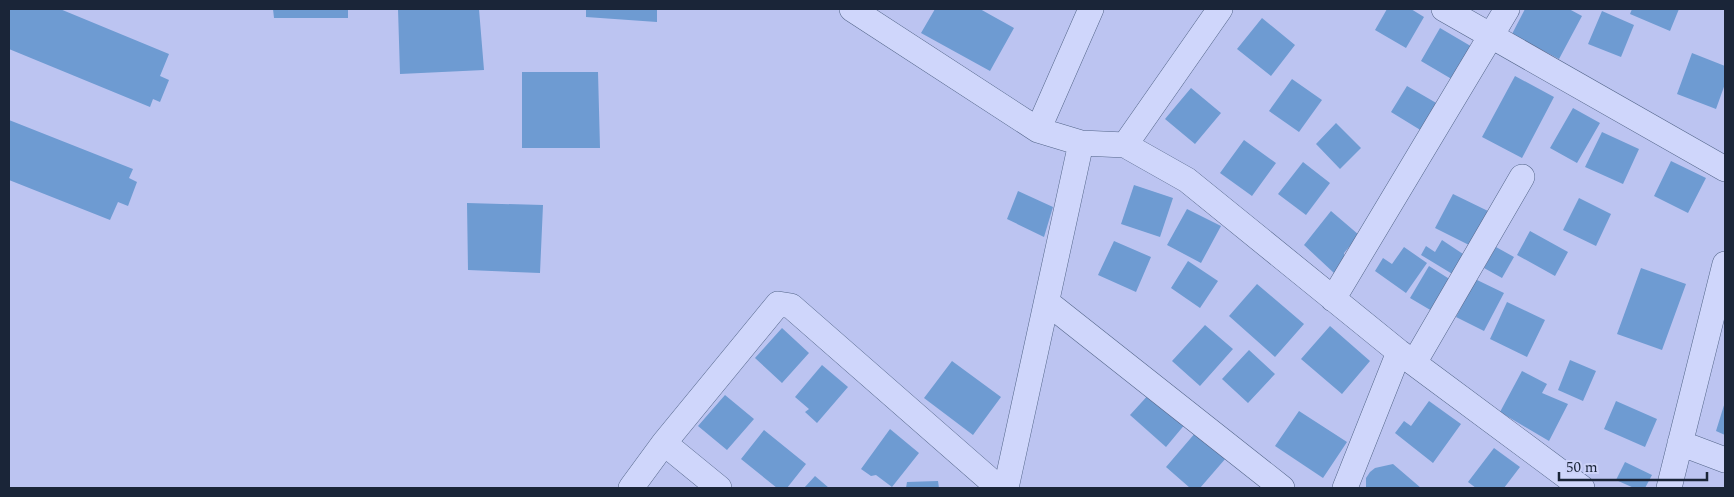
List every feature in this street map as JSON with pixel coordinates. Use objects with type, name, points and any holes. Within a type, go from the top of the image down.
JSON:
[{"type":"street","points":[[852,9],[1038,130],[1081,143],[1125,145],[1187,180],[1406,357],[1582,488]]},
{"type":"street","points":[[1038,130],[1091,9]]},
{"type":"street","points":[[1125,145],[1220,9]]},
{"type":"street","points":[[1444,9],[1725,169]]},
{"type":"street","points":[[1333,299],[1507,9]]},
{"type":"street","points":[[1006,488],[1048,303],[1081,143]]},
{"type":"street","points":[[1346,488],[1406,357],[1522,177]]},
{"type":"street","points":[[1669,488],[1725,268]]},
{"type":"street","points":[[1048,303],[1282,488]]},
{"type":"street","points":[[631,488],[664,443],[778,304],[790,306],[999,488]]},
{"type":"street","points":[[664,443],[719,488]]},
{"type":"street","points":[[1680,443],[1725,460]]},
{"type":"building","points":[[9,9],[60,9],[169,54],[160,76],[169,80],[160,102],[153,99],[150,107],[9,49]]},
{"type":"building","points":[[273,9],[348,9],[348,18],[274,18]]},
{"type":"building","points":[[398,9],[479,9],[484,70],[400,74]]},
{"type":"building","points":[[586,9],[657,9],[657,22],[586,17]]},
{"type":"building","points":[[935,9],[980,9],[1014,28],[990,71],[921,33]]},
{"type":"building","points":[[1387,9],[1411,9],[1424,17],[1406,48],[1375,30]]},
{"type":"building","points":[[1525,9],[1569,9],[1582,16],[1559,59],[1512,34]]},
{"type":"building","points":[[1632,9],[1679,9],[1670,31],[1630,14]]},
{"type":"building","points":[[1602,11],[1634,25],[1621,57],[1588,44]]},
{"type":"building","points":[[1262,18],[1295,45],[1271,76],[1237,49]]},
{"type":"building","points":[[1440,28],[1474,48],[1455,81],[1421,61]]},
{"type":"building","points":[[1692,53],[1725,66],[1725,84],[1716,109],[1677,94]]},
{"type":"building","points":[[522,72],[598,72],[600,148],[522,148]]},
{"type":"building","points":[[1515,76],[1554,97],[1522,158],[1482,137]]},
{"type":"building","points":[[1292,79],[1322,100],[1299,132],[1269,111]]},
{"type":"building","points":[[1407,86],[1438,104],[1422,131],[1391,112]]},
{"type":"building","points":[[1191,88],[1221,113],[1195,144],[1165,119]]},
{"type":"building","points":[[1573,108],[1600,123],[1577,163],[1550,148]]},
{"type":"building","points":[[9,120],[133,169],[129,178],[137,182],[128,206],[118,202],[110,220],[9,180]]},
{"type":"building","points":[[1336,123],[1361,148],[1340,169],[1316,144]]},
{"type":"building","points":[[1602,132],[1639,149],[1623,184],[1585,167]]},
{"type":"building","points":[[1244,140],[1276,163],[1252,196],[1220,173]]},
{"type":"building","points":[[1671,161],[1706,178],[1688,213],[1654,196]]},
{"type":"building","points":[[1303,162],[1330,183],[1306,215],[1278,194]]},
{"type":"building","points":[[1134,185],[1173,198],[1160,237],[1121,224]]},
{"type":"building","points":[[1018,191],[1053,207],[1044,237],[1007,219]]},
{"type":"building","points":[[1453,194],[1488,211],[1471,246],[1435,228]]},
{"type":"building","points":[[1579,198],[1611,214],[1596,246],[1563,230]]},
{"type":"building","points":[[467,203],[543,205],[540,273],[468,270]]},
{"type":"building","points":[[1187,209],[1221,226],[1201,263],[1167,245]]},
{"type":"building","points":[[1331,211],[1359,235],[1344,253],[1345,261],[1334,273],[1304,245]]},
{"type":"building","points":[[1530,231],[1568,252],[1555,276],[1517,255]]},
{"type":"building","points":[[1442,240],[1466,256],[1454,275],[1421,255],[1426,246],[1435,252]]},
{"type":"building","points":[[1114,241],[1151,257],[1136,292],[1098,275]]},
{"type":"building","points":[[1404,247],[1427,263],[1406,293],[1375,271],[1383,258],[1392,264]]},
{"type":"building","points":[[1496,247],[1514,257],[1502,278],[1484,268]]},
{"type":"building","points":[[1188,261],[1218,281],[1200,308],[1171,288]]},
{"type":"building","points":[[1429,266],[1451,280],[1432,311],[1410,298]]},
{"type":"building","points":[[1641,268],[1686,284],[1662,350],[1617,334]]},
{"type":"building","points":[[1475,279],[1504,293],[1484,331],[1456,317]]},
{"type":"building","points":[[1257,284],[1304,324],[1275,357],[1229,316]]},
{"type":"building","points":[[1507,302],[1545,320],[1527,357],[1490,339]]},
{"type":"building","points":[[1205,325],[1233,349],[1200,386],[1172,361]]},
{"type":"building","points":[[1330,326],[1370,361],[1342,394],[1301,359]]},
{"type":"building","points":[[782,328],[809,353],[782,383],[755,358]]},
{"type":"building","points":[[1249,350],[1275,374],[1248,403],[1222,379]]},
{"type":"building","points":[[1570,360],[1596,371],[1583,401],[1558,390]]},
{"type":"building","points":[[952,361],[1001,397],[973,435],[924,398]]},
{"type":"building","points":[[822,365],[848,387],[817,423],[805,412],[809,409],[795,397]]},
{"type":"building","points":[[1522,371],[1547,384],[1542,393],[1568,404],[1549,441],[1500,412]]},
{"type":"building","points":[[1151,392],[1186,423],[1166,447],[1130,415]]},
{"type":"building","points":[[725,395],[754,419],[727,450],[698,426]]},
{"type":"building","points":[[1429,401],[1461,424],[1433,463],[1395,433],[1404,421],[1411,426]]},
{"type":"building","points":[[1616,401],[1657,419],[1645,447],[1604,429]]},
{"type":"building","points":[[1725,402],[1725,435],[1716,431]]},
{"type":"building","points":[[1299,411],[1347,442],[1323,478],[1275,446]]},
{"type":"building","points":[[890,429],[919,453],[892,487],[876,475],[871,476],[861,469]]},
{"type":"building","points":[[764,430],[806,464],[787,488],[777,488],[741,459]]},
{"type":"building","points":[[1196,432],[1226,458],[1200,488],[1190,488],[1166,467]]},
{"type":"building","points":[[1494,448],[1520,467],[1504,488],[1476,488],[1468,482]]},
{"type":"building","points":[[1625,462],[1652,475],[1645,488],[1634,488],[1616,480]]},
{"type":"building","points":[[1393,464],[1421,488],[1366,488],[1366,478],[1370,472],[1375,468]]},
{"type":"building","points":[[815,476],[829,488],[804,488]]},
{"type":"building","points":[[938,481],[939,488],[906,488],[907,482]]}]
